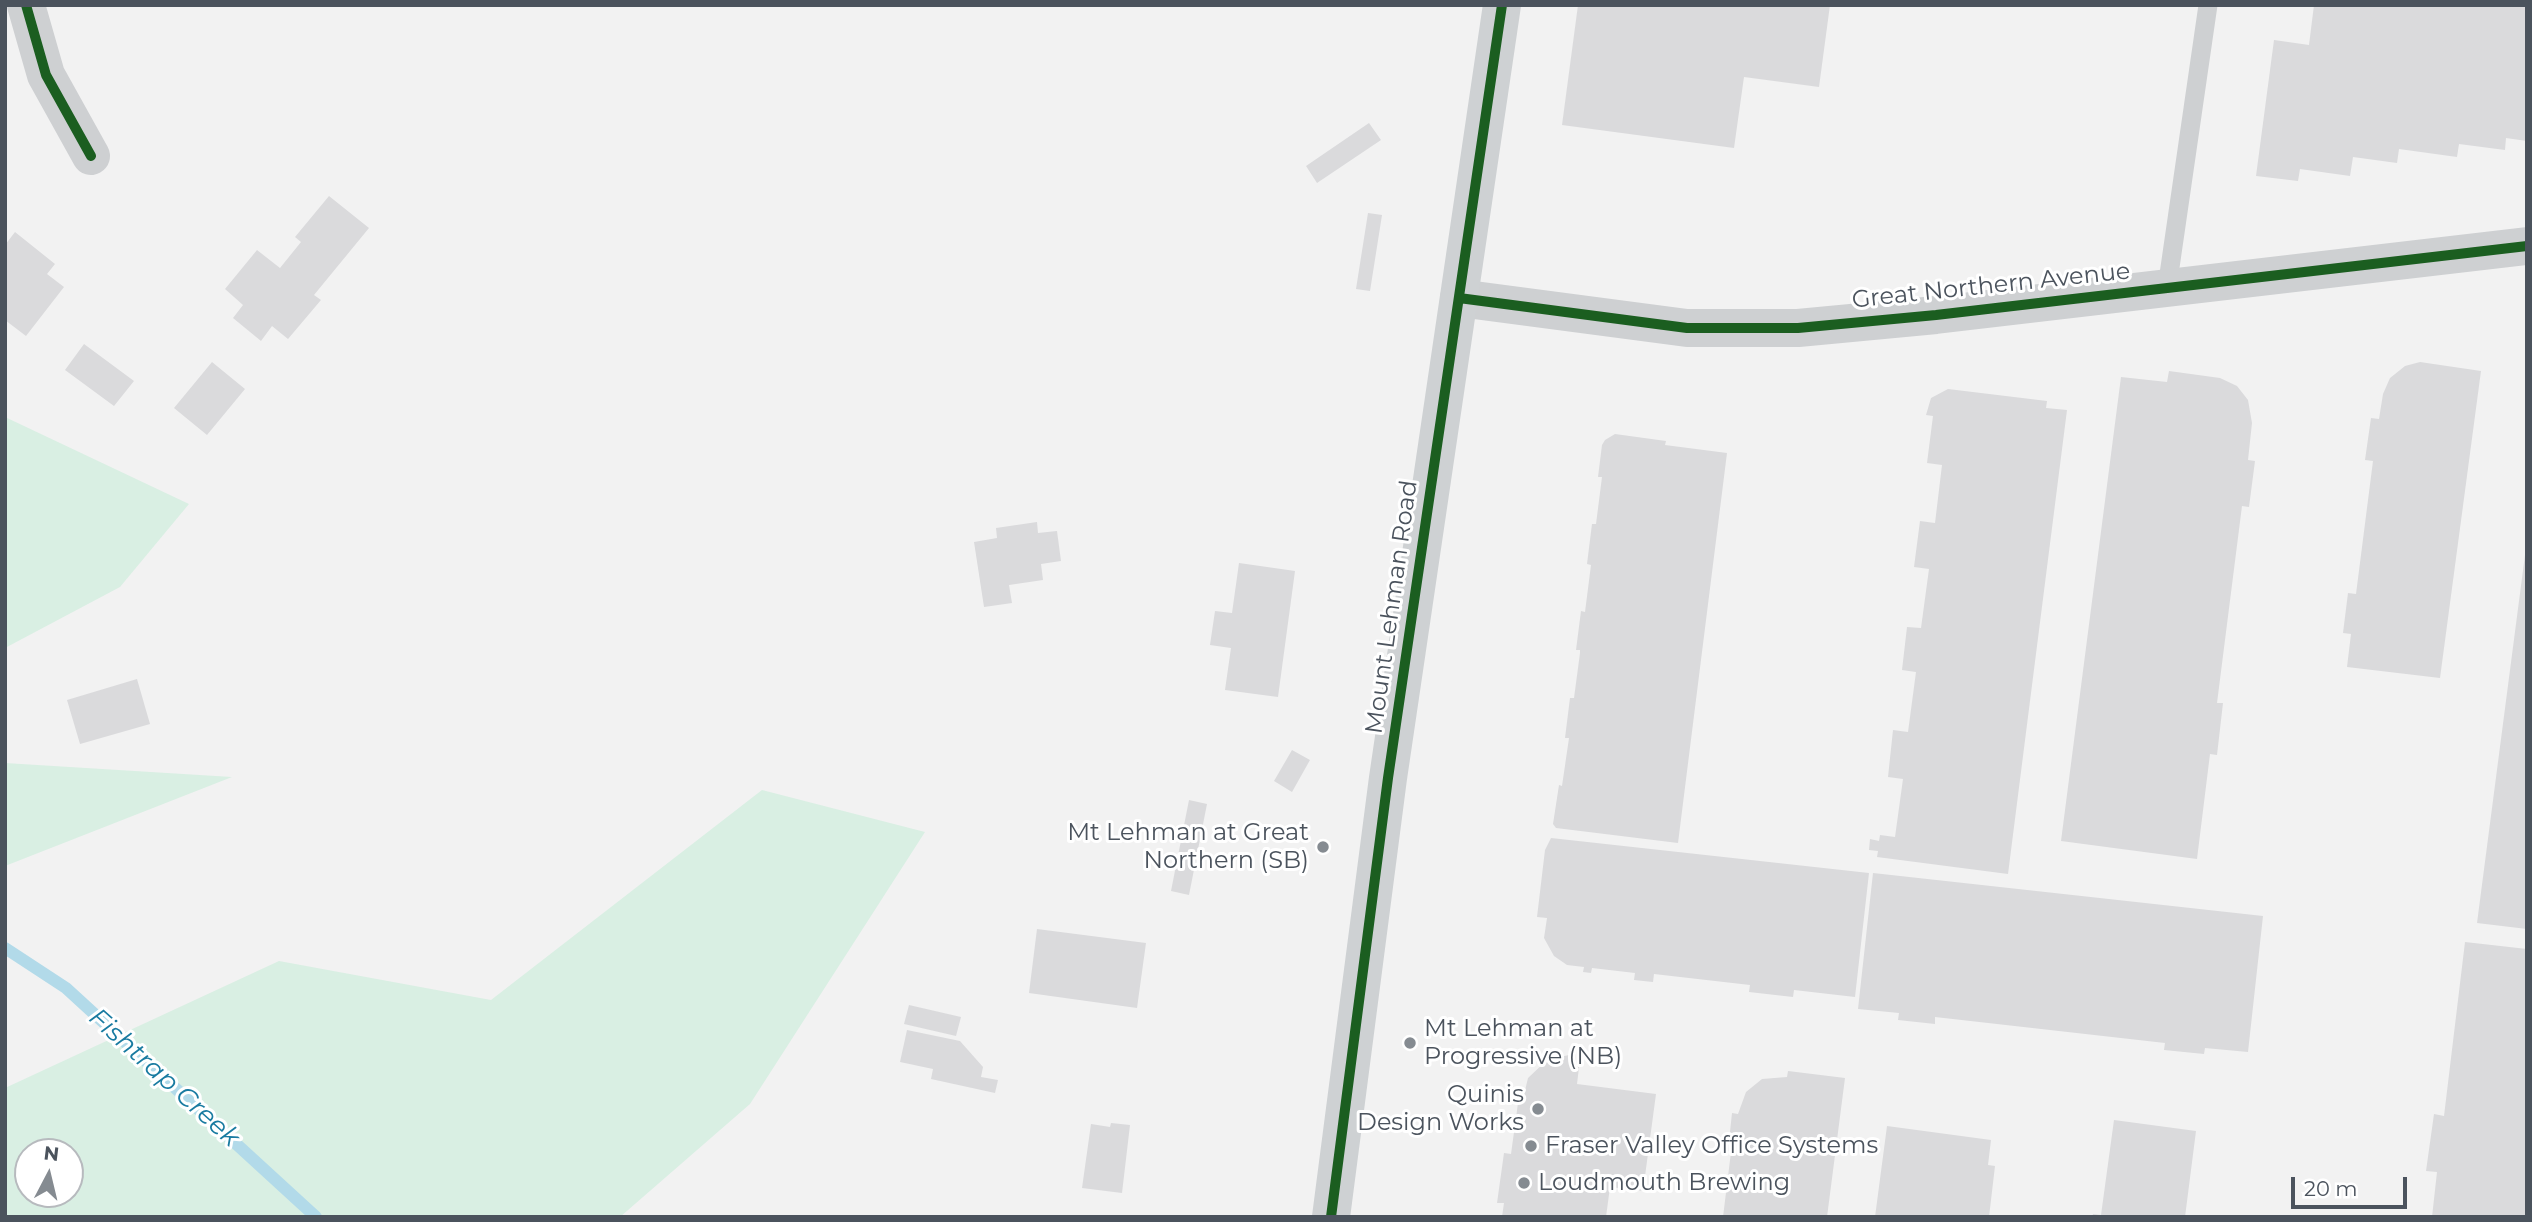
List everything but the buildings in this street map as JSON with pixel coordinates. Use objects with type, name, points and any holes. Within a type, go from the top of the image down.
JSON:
[{"type":"main road","name":"Mount Lehman Road","points":[[1331,1217],[1388,778],[1502,5]]},
{"type":"street","points":[[26,5],[46,75],[91,156]]},
{"type":"street","name":"Great Northern Avenue","points":[[1459,298],[1687,328],[1798,328],[2527,246]]},
{"type":"lane","points":[[2167,288],[2208,5]]},
{"type":"green space","points":[[5,417],[189,504],[120,587],[5,648]]},
{"type":"green space","points":[[5,763],[232,777],[5,866]]},
{"type":"green space","points":[[762,790],[925,832],[750,1104],[620,1217],[5,1217],[5,1088],[279,961],[491,1000]]},
{"type":"waterway","name":"Fishtrap Creek","points":[[5,948],[66,988],[316,1217]]},
{"type":"cycle path","points":[[26,5],[46,75],[91,156]]},
{"type":"cycle path","points":[[1331,1217],[1388,778],[1502,5]]},
{"type":"cycle path","points":[[1459,298],[1687,328],[1798,328],[1936,315],[2527,246]]},
{"type":"place","name":"Mt Lehman at Great Northern (SB)","points":[[1323,847]]},
{"type":"place","name":"Mt Lehman at Progressive (NB)","points":[[1410,1043]]},
{"type":"place","name":"Quinis Design Works","points":[[1538,1109]]},
{"type":"place","name":"Fraser Valley Office Systems","points":[[1531,1146]]},
{"type":"place","name":"Loudmouth Brewing","points":[[1524,1183]]}]
